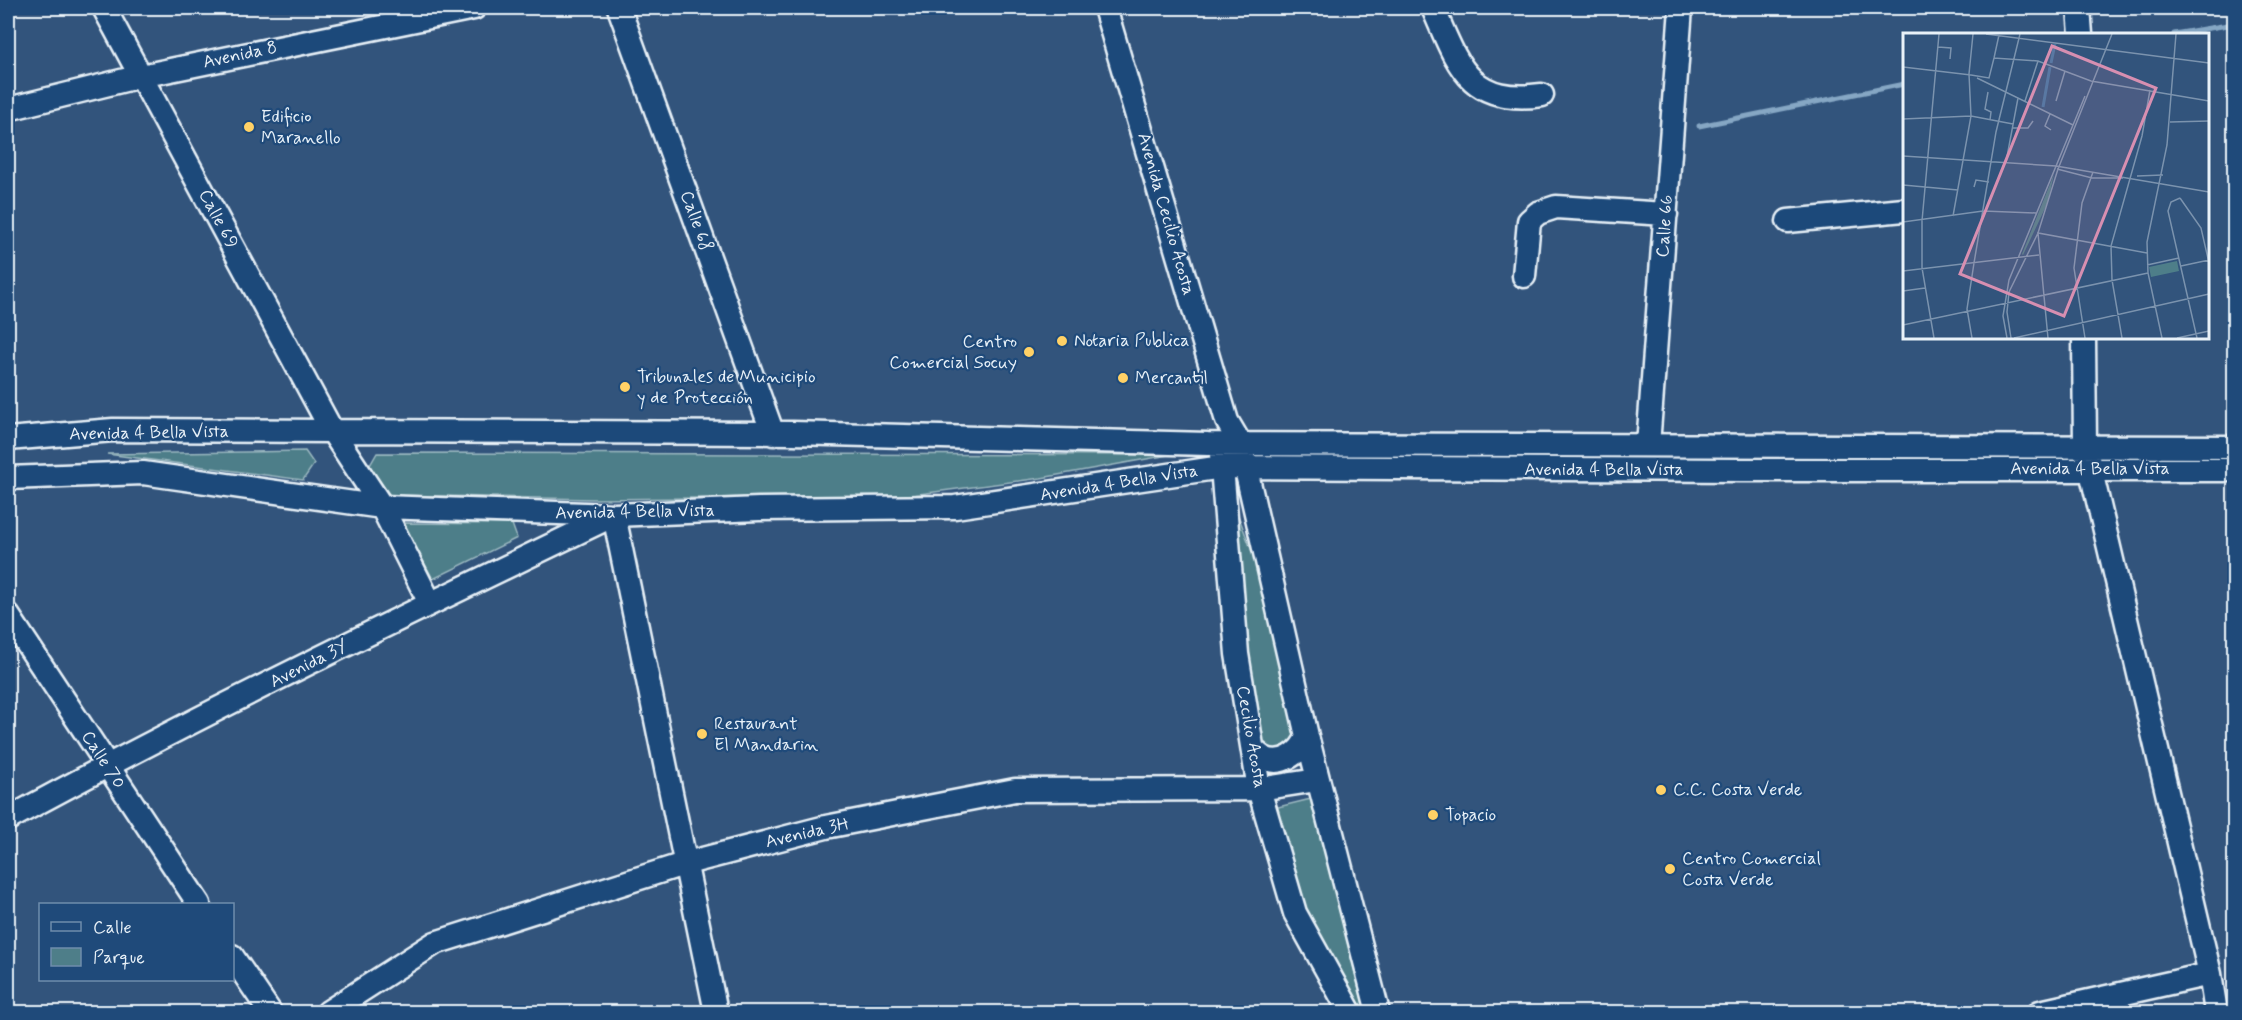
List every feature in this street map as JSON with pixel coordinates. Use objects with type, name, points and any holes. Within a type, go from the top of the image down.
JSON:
[{"type":"street","name":"Calle 69","points":[[104,8],[332,431],[382,507],[430,603]]},
{"type":"street","name":"Avenida 8","points":[[8,108],[141,76],[474,8]]},
{"type":"street","name":"Calle 68","points":[[620,8],[773,434]]},
{"type":"street","name":"Avenida Cecilio Acosta","points":[[1105,8],[1227,421],[1230,443]]},
{"type":"street","points":[[1432,8],[1458,63],[1468,78],[1506,97],[1542,95]]},
{"type":"street","name":"Calle 66","points":[[1648,445],[1681,8]]},
{"type":"street","points":[[2079,8],[2081,33]]},
{"type":"street","points":[[1524,276],[1529,221],[1538,213],[1556,207],[1666,214]]},
{"type":"street","points":[[1788,221],[1903,210]]},
{"type":"street","points":[[2084,339],[2085,446],[2210,974],[2216,1012]]},
{"type":"street","name":"Avenida 4 Bella Vista","points":[[8,439],[113,430],[773,434],[1230,443],[2235,447]]},
{"type":"street","points":[[1230,443],[1246,467],[1317,780],[1378,1012]]},
{"type":"street","name":"Cecilio Acosta","points":[[1230,443],[1222,467],[1237,654],[1259,789],[1295,913],[1350,1012]]},
{"type":"street","name":"Avenida 4 Bella Vista","points":[[8,478],[143,473],[382,507],[614,515],[759,509],[955,507],[1222,467],[1740,471],[2235,470]]},
{"type":"street","points":[[614,515],[717,1012]]},
{"type":"street","name":"Avenida 3Y","points":[[8,819],[107,765],[430,603],[614,515]]},
{"type":"street","name":"Calle 70","points":[[8,615],[198,903]]},
{"type":"street","points":[[1253,749],[1265,759],[1278,761],[1294,756],[1305,742],[1307,735]]},
{"type":"street","name":"Avenida 3H","points":[[328,1012],[435,943],[687,863],[826,827],[1014,790],[1259,789],[1317,780]]},
{"type":"street","points":[[234,959],[270,1012]]},
{"type":"street","points":[[2040,1012],[2210,974]]},
{"type":"green space","points":[[305,451],[314,464],[303,480],[107,454]]},
{"type":"green space","points":[[377,453],[1169,455],[1041,478],[904,496],[594,499],[390,495],[369,467]]},
{"type":"green space","points":[[1235,507],[1256,562],[1298,732],[1288,751],[1274,754],[1258,744]]},
{"type":"green space","points":[[403,523],[512,524],[517,538],[433,579]]},
{"type":"green space","points":[[1311,799],[1365,1012],[1360,1012],[1303,910],[1274,808]]},
{"type":"waterway","points":[[2180,33],[2234,24]]},
{"type":"waterway","points":[[1699,126],[1903,84]]},
{"type":"place","name":"Edificio Maranello","points":[[249,127]]},
{"type":"place","name":"Notaria Publica","points":[[1062,341]]},
{"type":"place","name":"Centro Comercial Socuy","points":[[1029,352]]},
{"type":"place","name":"Mercantil","points":[[1123,378]]},
{"type":"place","name":"Tribunales de Municipio y de Protección","points":[[625,387]]},
{"type":"place","name":"Restaurant El Mandarin","points":[[702,734]]},
{"type":"place","name":"C.C. Costa Verde","points":[[1661,790]]},
{"type":"place","name":"Topacio","points":[[1433,815]]},
{"type":"place","name":"Centro Comercial Costa Verde","points":[[1670,869]]}]
